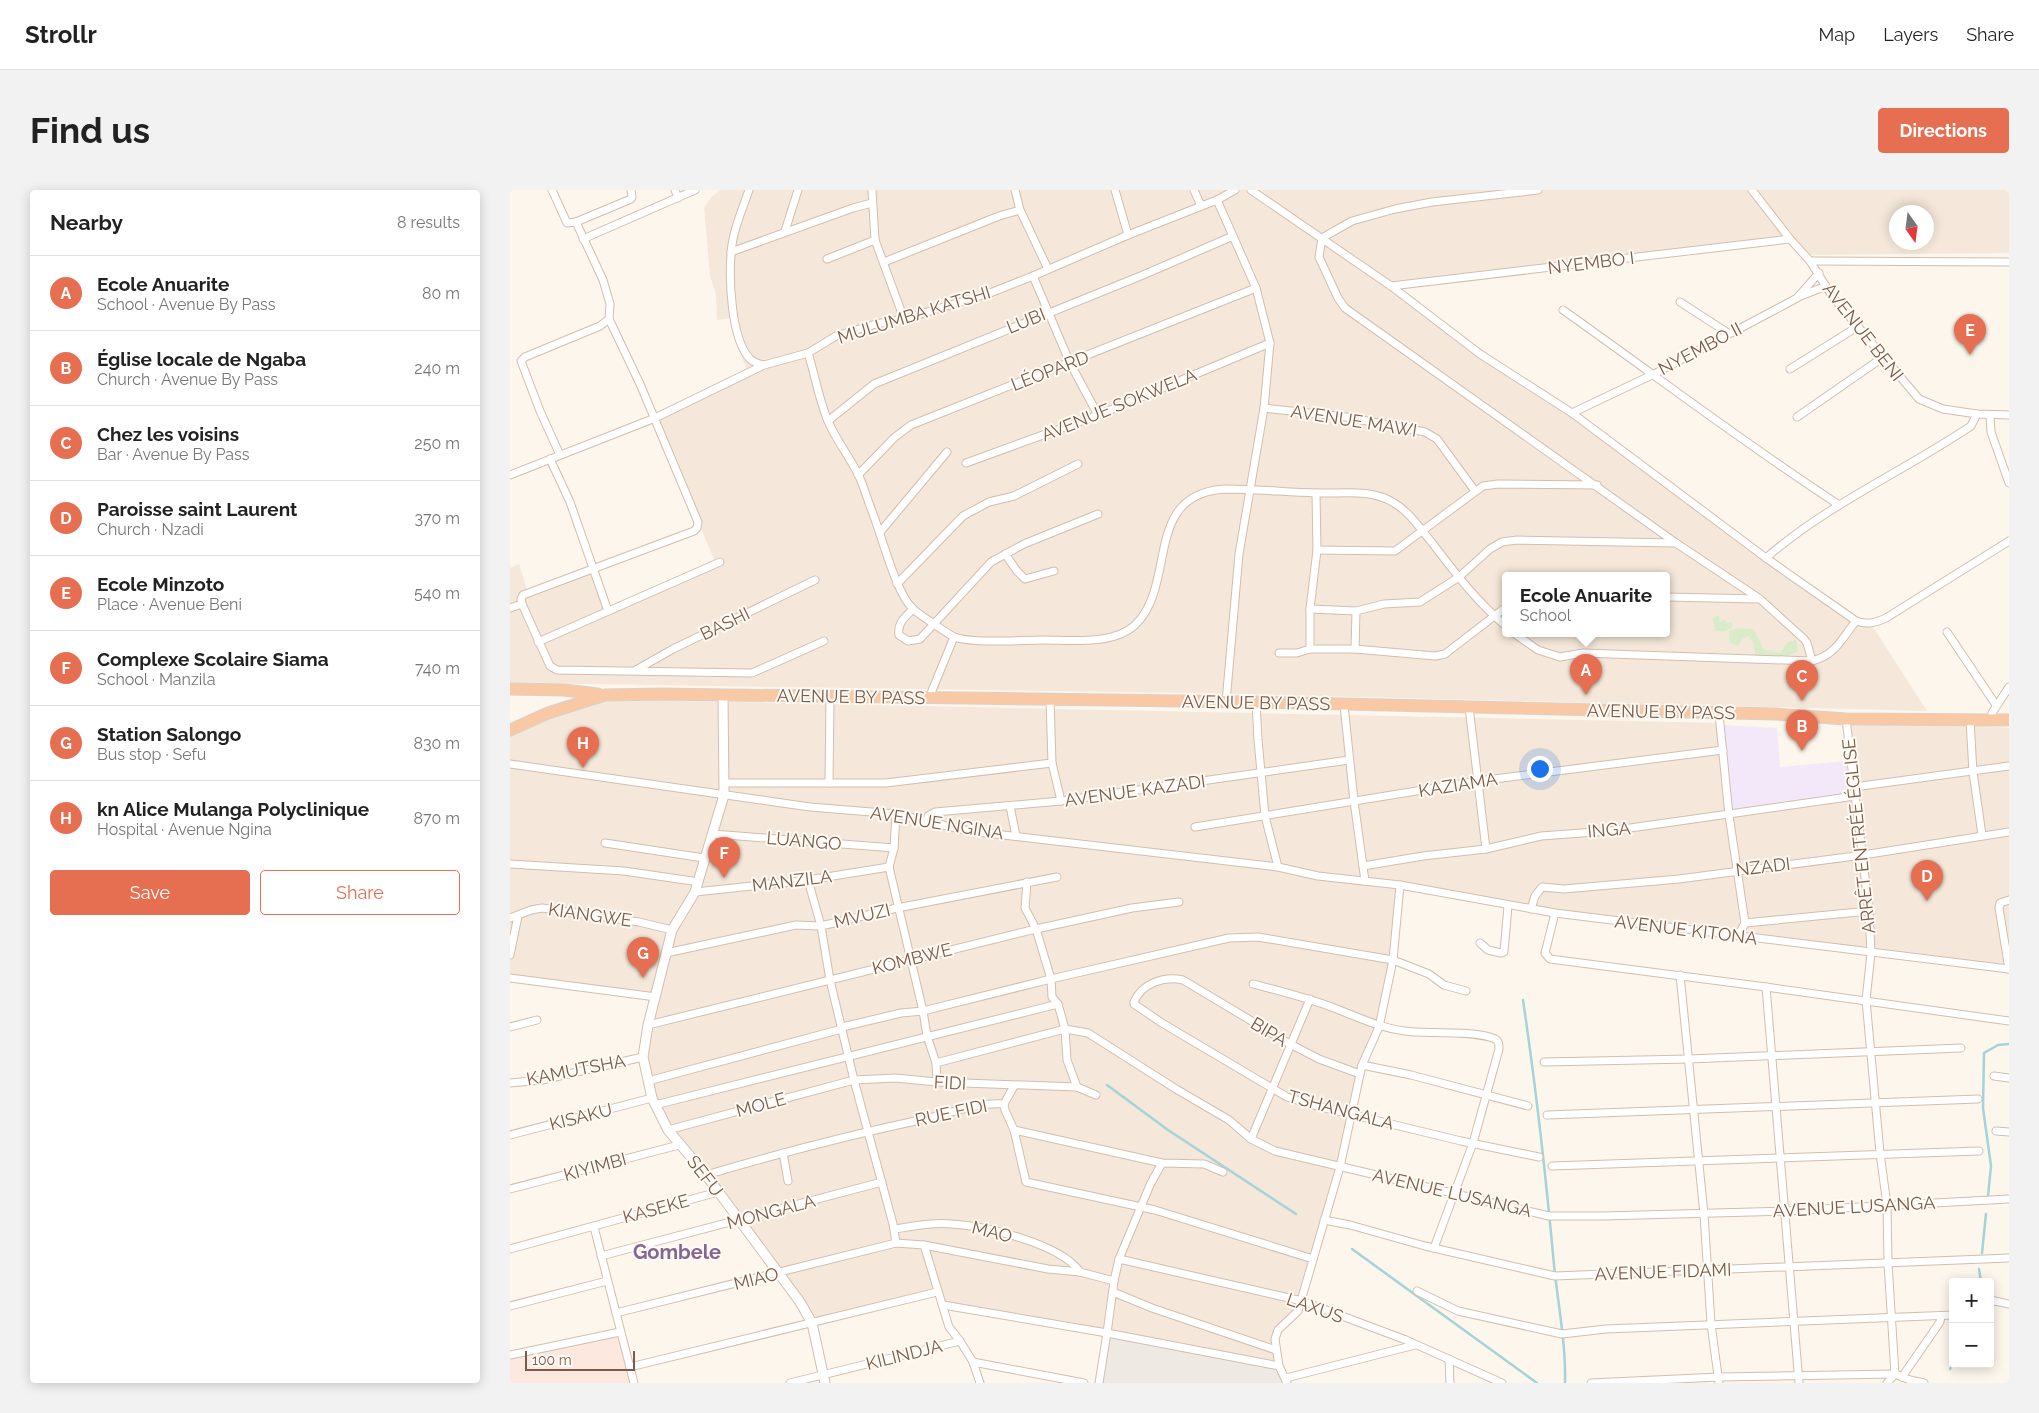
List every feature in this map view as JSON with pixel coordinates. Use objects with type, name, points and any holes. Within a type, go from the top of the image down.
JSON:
[{"type":"highway","points":[[510,689],[564,690],[605,695]]},
{"type":"highway","name":"AVENUE BY PASS","points":[[510,730],[548,713],[605,695],[1256,702],[1775,714],[1846,719],[2006,720]]},
{"type":"street","points":[[552,190],[567,223],[576,222],[631,199],[631,190]]},
{"type":"street","points":[[675,190],[678,198]]},
{"type":"street","points":[[584,238],[695,190]]},
{"type":"street","points":[[749,190],[731,252],[731,289],[736,329],[742,347],[750,360],[764,365]]},
{"type":"street","points":[[786,231],[798,190]]},
{"type":"street","points":[[872,190],[875,240],[904,319]]},
{"type":"street","points":[[1015,190],[1020,210],[1048,269]]},
{"type":"street","points":[[1115,190],[1128,234]]},
{"type":"street","points":[[1194,190],[1201,206]]},
{"type":"street","name":"MULUMBA KATSHI","points":[[510,475],[655,418],[764,365],[808,352],[836,336],[876,324],[904,319],[990,293],[1128,234],[1218,200],[1235,190]]},
{"type":"street","points":[[1251,190],[1391,286],[1480,354],[1572,413],[1766,558],[1856,621],[1873,624],[1886,618],[2009,541]]},
{"type":"street","points":[[1322,238],[1352,221],[1395,209],[1432,202],[1538,190]]},
{"type":"street","name":"AVENUE BENI","points":[[1752,190],[1790,239],[1810,261],[1857,327],[1919,399],[1927,404],[1943,409],[1977,414],[2009,415]]},
{"type":"street","points":[[1218,200],[1256,288],[1270,343],[1264,408],[1237,571],[1226,702]]},
{"type":"street","points":[[731,252],[786,231],[872,203]]},
{"type":"street","points":[[884,262],[998,216],[1020,210]]},
{"type":"street","points":[[576,222],[604,280],[610,304],[609,319],[655,418],[698,522],[697,528],[593,570],[523,595],[521,599],[522,604],[538,642],[720,562]]},
{"type":"street","name":"LUBI","points":[[828,421],[874,384],[1143,275],[1233,236]]},
{"type":"street","points":[[1322,238],[1319,257],[1338,298],[1345,308],[1597,485],[1676,543],[1760,599],[1804,639],[1812,661]]},
{"type":"street","name":"NYEMBO I","points":[[1391,286],[1790,239]]},
{"type":"street","points":[[827,259],[875,240]]},
{"type":"street","points":[[1810,261],[2009,262]]},
{"type":"street","name":"NYEMBO II","points":[[1572,413],[1654,374],[1797,298],[1819,273]]},
{"type":"street","points":[[1033,276],[1070,362],[1098,416]]},
{"type":"street","points":[[1797,298],[1826,286]]},
{"type":"street","name":"LÉOPARD","points":[[858,475],[904,429],[1256,288]]},
{"type":"street","points":[[1680,302],[1728,334]]},
{"type":"street","points":[[1563,310],[1770,459],[1839,505]]},
{"type":"street","points":[[560,455],[540,411],[522,361],[525,357],[600,326],[609,319]]},
{"type":"street","points":[[1790,369],[1857,327]]},
{"type":"street","name":"AVENUE SOKWELA","points":[[966,463],[1098,416],[1270,343]]},
{"type":"street","points":[[808,352],[828,421],[858,475],[881,531],[897,584],[913,609],[954,637],[978,640],[1084,639],[1109,637],[1125,633],[1143,616],[1152,603],[1166,538],[1175,513],[1187,502],[1212,490],[1251,489],[1316,493],[1357,492],[1378,496],[1394,502],[1410,516],[1459,577],[1502,623]]},
{"type":"street","points":[[1797,417],[1882,358]]},
{"type":"street","name":"AVENUE MAWI","points":[[1264,408],[1346,417],[1425,432],[1437,439],[1475,491]]},
{"type":"street","points":[[1766,558],[1785,541],[1839,505],[1971,426],[1977,414]]},
{"type":"street","points":[[1990,415],[1991,432],[2009,483]]},
{"type":"street","points":[[881,531],[948,452]]},
{"type":"street","points":[[550,459],[570,502],[608,611]]},
{"type":"street","points":[[897,584],[963,516],[989,502],[1014,496],[1078,464]]},
{"type":"street","points":[[1317,550],[1389,552],[1400,549],[1483,486],[1498,484],[1597,485]]},
{"type":"street","points":[[1310,649],[1310,609],[1317,550],[1316,493]]},
{"type":"street","points":[[913,609],[899,625],[899,635],[903,640],[914,641],[920,639],[991,562],[1024,544],[1098,514]]},
{"type":"street","points":[[1310,609],[1356,611],[1384,604],[1420,602],[1459,577],[1490,549],[1502,542],[1517,540],[1676,543]]},
{"type":"street","points":[[1006,554],[1025,579],[1054,571]]},
{"type":"street","name":"BASHI","points":[[636,670],[673,649],[816,580]]},
{"type":"street","points":[[1670,597],[1760,599]]},
{"type":"street","points":[[510,608],[522,604]]},
{"type":"street","points":[[1279,653],[1310,649],[1356,649],[1435,656],[1445,654],[1502,610]]},
{"type":"street","points":[[1356,611],[1356,649]]},
{"type":"street","points":[[1519,637],[1538,650],[1560,657],[1591,653],[1812,661],[1820,659],[1840,644],[1856,621]]},
{"type":"street","points":[[1947,632],[1996,705]]},
{"type":"street","points":[[929,698],[954,637]]},
{"type":"street","name":"BASHI","points":[[538,642],[550,666],[557,670],[752,673],[824,641]]},
{"type":"street","points":[[2006,720],[1992,718],[1992,713],[2009,688]]},
{"type":"street","name":"SEFU","points":[[723,695],[724,795],[704,858],[699,882],[672,930],[648,1025],[642,1057],[653,1102],[668,1130],[706,1175],[800,1302],[812,1324],[825,1379]]},
{"type":"street","points":[[829,783],[830,697]]},
{"type":"street","points":[[1050,699],[1052,763],[1061,801]]},
{"type":"street","points":[[1256,702],[1260,773],[1266,816],[1278,868]]},
{"type":"street","points":[[1344,705],[1349,760],[1365,881]]},
{"type":"street","points":[[1469,707],[1486,849]]},
{"type":"street","points":[[1719,714],[1729,815],[1745,923],[1738,936]]},
{"type":"street","name":"ARRÊT ENTRÉE ÉGLISE","points":[[1846,719],[1868,911],[1871,953],[1866,1000],[1869,1050],[1887,1205],[1888,1263],[1898,1375]]},
{"type":"street","points":[[1970,720],[1973,772],[1982,835]]},
{"type":"street","name":"KAZIAMA","points":[[1195,827],[1478,781],[1723,750]]},
{"type":"street","name":"AVENUE KAZADI","points":[[928,822],[928,816],[935,812],[1061,801],[1349,760]]},
{"type":"street","points":[[724,783],[886,783],[1052,763]]},
{"type":"street","name":"AVENUE NGINA","points":[[510,764],[810,807],[896,814],[969,831],[1278,868],[1318,876],[1365,881]]},
{"type":"street","points":[[1854,786],[2009,766]]},
{"type":"street","name":"INGA","points":[[1363,866],[1423,856],[1486,849],[1541,836],[1609,831],[1855,796]]},
{"type":"street","points":[[1010,806],[1016,836]]},
{"type":"street","points":[[896,814],[894,848],[888,867],[923,1011],[927,1036],[936,1063],[937,1082]]},
{"type":"street","name":"NZADI","points":[[1531,909],[1535,896],[1542,887],[1564,889],[1679,879],[1863,855],[2009,832]]},
{"type":"street","name":"LUANGO","points":[[713,834],[894,848]]},
{"type":"street","points":[[605,844],[704,858]]},
{"type":"street","points":[[510,864],[624,870],[699,882]]},
{"type":"street","name":"MANZILA","points":[[695,892],[808,880],[888,867]]},
{"type":"street","name":"MVUZI","points":[[666,953],[796,926],[821,926],[897,908],[1058,877]]},
{"type":"street","points":[[808,880],[821,926],[830,980],[854,1080],[895,1230],[896,1243]]},
{"type":"street","name":"AVENUE KITONA","points":[[1365,881],[1400,885],[1554,913],[2009,969]]},
{"type":"street","points":[[1027,882],[1025,908],[1036,929],[1051,979],[1052,997],[1058,1004],[1065,1029],[1067,1060],[1077,1087],[1096,1095]]},
{"type":"street","points":[[1400,885],[1393,960],[1379,1027],[1362,1065],[1340,1167],[1302,1301],[1294,1318],[1278,1330],[1275,1339],[1279,1366],[1287,1381],[1415,1345]]},
{"type":"street","points":[[2009,900],[2000,903],[1999,908],[2009,969]]},
{"type":"street","name":"KOMBWE","points":[[648,1025],[1036,929],[1132,908],[1179,902]]},
{"type":"street","points":[[1480,943],[1488,950],[1504,952],[1508,906]]},
{"type":"street","name":"KIANGWE","points":[[510,918],[542,908],[638,922],[672,930]]},
{"type":"street","points":[[1745,923],[1868,911]]},
{"type":"street","points":[[1554,913],[1545,954],[1550,959],[1866,1000],[2009,1021]]},
{"type":"street","points":[[510,955],[518,916]]},
{"type":"street","points":[[648,1081],[842,1027],[923,1011],[1216,940],[1243,936],[1393,960],[1428,974],[1444,985],[1466,991]]},
{"type":"street","points":[[1680,975],[1704,1214],[1711,1324],[1719,1380]]},
{"type":"street","points":[[510,978],[656,997]]},
{"type":"street","name":"BIPA","points":[[1134,1004],[1136,996],[1149,985],[1165,979],[1183,980],[1290,1044],[1319,1059],[1360,1074]]},
{"type":"street","points":[[1253,984],[1310,999],[1379,1027],[1414,1032],[1448,1032],[1496,1039],[1499,1049],[1473,1143],[1434,1248]]},
{"type":"street","points":[[1766,987],[1788,1267],[1799,1379]]},
{"type":"street","points":[[1251,1139],[1310,999]]},
{"type":"street","name":"KISAKU","points":[[510,1135],[1058,1004]]},
{"type":"street","name":"TSHANGALA","points":[[1134,1004],[1162,1023],[1273,1089],[1294,1099],[1350,1114],[1539,1157]]},
{"type":"street","points":[[510,1027],[537,1020]]},
{"type":"street","name":"AVENUE LUSANGA","points":[[936,1063],[1065,1029],[1088,1033],[1229,1120],[1251,1139],[1286,1155],[1550,1216],[1704,1214],[2009,1199]]},
{"type":"street","points":[[1544,1062],[1689,1059],[1869,1050],[1961,1048]]},
{"type":"street","name":"KAMUTSHA","points":[[510,1083],[542,1080],[642,1057]]},
{"type":"street","points":[[1362,1065],[1528,1106]]},
{"type":"street","points":[[1994,1076],[2009,1078]]},
{"type":"street","name":"FIDI","points":[[854,1080],[895,1078],[1014,1086],[1077,1087]]},
{"type":"street","name":"MOLE","points":[[668,1130],[854,1080]]},
{"type":"street","points":[[1004,1104],[1014,1086]]},
{"type":"street","points":[[1547,1115],[1978,1099]]},
{"type":"street","name":"RUE FIDI","points":[[706,1175],[782,1153],[988,1103],[1004,1104],[1014,1130],[1026,1182],[1142,1208],[1313,1259]]},
{"type":"street","points":[[1014,1130],[1162,1163],[1200,1163],[1223,1172]]},
{"type":"street","points":[[1996,1131],[2009,1132]]},
{"type":"street","name":"KIYIMBI","points":[[510,1189],[679,1144]]},
{"type":"street","points":[[1552,1166],[1979,1151]]},
{"type":"street","points":[[782,1153],[788,1181]]},
{"type":"street","points":[[1099,1383],[1119,1259],[1142,1208],[1150,1185],[1162,1163]]},
{"type":"street","name":"MONGALA","points":[[601,1256],[882,1182]]},
{"type":"street","name":"KASEKE","points":[[510,1249],[718,1192]]},
{"type":"street","name":"AVENUE FIDAMI","points":[[1324,1220],[1555,1276],[2009,1258]]},
{"type":"street","name":"MAO","points":[[895,1230],[933,1223],[981,1227],[1045,1247],[1074,1264],[1080,1272]]},
{"type":"street","points":[[594,1226],[634,1383]]},
{"type":"street","name":"MAO","points":[[896,1243],[924,1246],[1048,1270],[1080,1272],[1114,1281]]},
{"type":"street","name":"MIAO","points":[[616,1313],[896,1243]]},
{"type":"street","points":[[924,1246],[949,1328],[974,1362],[980,1383]]},
{"type":"street","name":"LAXUS","points":[[1119,1259],[1302,1301],[1415,1345],[1502,1383]]},
{"type":"street","points":[[510,1306],[607,1281]]},
{"type":"street","points":[[1417,1291],[1458,1311],[1562,1334],[1606,1329],[1949,1315]]},
{"type":"street","points":[[630,1367],[937,1292]]},
{"type":"street","points":[[1113,1292],[1152,1308],[1276,1350]]},
{"type":"street","points":[[1994,1301],[2009,1304]]},
{"type":"street","points":[[943,1304],[1279,1366]]},
{"type":"street","points":[[1887,1383],[1898,1375],[1940,1322],[1941,1316]]},
{"type":"street","points":[[510,1355],[620,1332]]},
{"type":"street","name":"KILINDJA","points":[[790,1383],[825,1379],[960,1341]]},
{"type":"street","points":[[1449,1359],[1450,1383]]},
{"type":"street","points":[[974,1362],[1084,1383]]},
{"type":"street","points":[[1591,1383],[1898,1375],[1910,1382],[1924,1383]]},
{"type":"shaded area","points":[[721,190],[2009,190],[2009,253],[1804,255],[1790,239],[1392,286],[1572,413],[1766,558],[1875,630],[1927,711],[1195,693],[510,683],[510,568],[519,564],[528,593],[593,570],[608,611],[716,564],[653,415],[747,370],[735,340],[731,318],[717,320],[716,294],[710,276],[704,208],[712,196]]},
{"type":"shaded area","points":[[597,699],[1720,723],[1723,750],[1855,796],[1847,726],[1975,725],[2009,728],[2009,969],[1555,913],[1400,885],[1393,960],[1379,1027],[1362,1065],[1302,1301],[1277,1332],[1279,1366],[943,1305],[937,1292],[812,1323],[668,1130],[643,1057],[655,997],[510,978],[510,735]]},
{"type":"shaded area","points":[[1723,725],[1777,728],[1780,767],[1846,761],[1851,794],[1732,812]]},
{"type":"shaded area","points":[[620,1332],[632,1383],[510,1383],[510,1355]]},
{"type":"shaded area","points":[[1108,1334],[1275,1369],[1284,1383],[1100,1383]]},
{"type":"green space","points":[[1719,615],[1720,622],[1724,620],[1728,623],[1732,622],[1732,627],[1725,631],[1715,631],[1713,618]]},
{"type":"green space","points":[[1739,628],[1753,629],[1764,650],[1781,652],[1788,642],[1796,640],[1798,651],[1777,659],[1755,655],[1754,644],[1749,636],[1742,639],[1738,646],[1730,643],[1729,631]]},
{"type":"waterway","points":[[1523,1000],[1563,1339],[1565,1383]]},
{"type":"waterway","points":[[1988,1196],[1991,1166],[1983,1108],[1984,1053],[1998,1045],[2009,1044]]},
{"type":"waterway","points":[[1107,1085],[1168,1130],[1296,1214]]},
{"type":"waterway","points":[[1982,1253],[1986,1214]]},
{"type":"waterway","points":[[1352,1249],[1537,1383]]},
{"type":"waterway","points":[[1979,1269],[1980,1278]]},
{"type":"place","name":"Ecole Minzoto","points":[[1970,355]]},
{"type":"place","name":"Ecole Anuarite","points":[[1586,695]]},
{"type":"place","name":"Chez les voisins","points":[[1802,701]]},
{"type":"place","name":"Église locale de Ngaba","points":[[1802,751]]},
{"type":"place","name":"kn Alice Mulanga Polyclinique","points":[[583,768]]},
{"type":"place","name":"Complexe Scolaire Siama","points":[[724,878]]},
{"type":"place","name":"Paroisse saint Laurent","points":[[1927,901]]},
{"type":"place","name":"Station Salongo","points":[[643,978]]},
{"type":"district","name":"Gombele","points":[[677,1252]]}]
